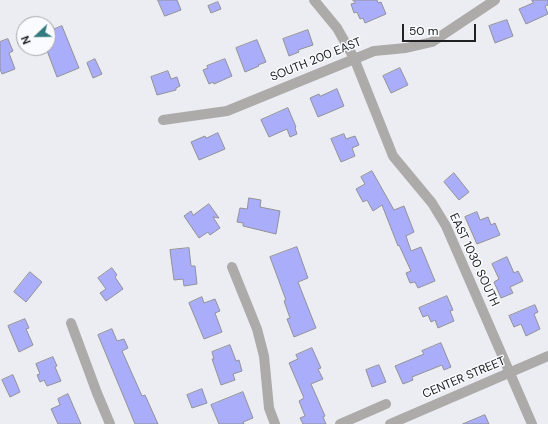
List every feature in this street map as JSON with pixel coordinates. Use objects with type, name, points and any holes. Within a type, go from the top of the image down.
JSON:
[{"type":"street","name":"EAST 1030 SOUTH","points":[[314,0],[338,28],[354,58],[393,156],[432,203],[446,226],[532,424]]},
{"type":"street","name":"SOUTH 200 EAST","points":[[162,120],[227,111],[374,51],[406,48],[432,42],[495,0]]},
{"type":"street","points":[[232,267],[257,329],[264,356],[269,408],[275,424]]},
{"type":"street","points":[[71,323],[110,424]]},
{"type":"street","name":"CENTER STREET","points":[[390,424],[548,356]]},
{"type":"street","points":[[340,424],[386,404]]},
{"type":"building","points":[[158,0],[177,0],[181,10],[165,16]]},
{"type":"building","points":[[353,0],[377,0],[378,3],[381,2],[386,14],[365,23],[363,18],[360,19],[357,12],[354,13],[351,4],[355,3]]},
{"type":"building","points":[[532,0],[548,0],[548,5],[545,6],[548,14],[526,24],[519,9],[533,3]]},
{"type":"building","points":[[218,2],[221,9],[211,13],[208,6]]},
{"type":"building","points":[[507,20],[513,36],[495,43],[489,26]]},
{"type":"building","points":[[62,26],[79,68],[57,77],[49,56],[56,56],[56,29]]},
{"type":"building","points":[[308,30],[313,45],[298,50],[299,52],[289,56],[283,39]]},
{"type":"building","points":[[8,39],[13,51],[9,53],[15,69],[2,74],[0,69],[0,42]]},
{"type":"building","points":[[257,40],[266,62],[245,72],[236,48]]},
{"type":"building","points":[[95,59],[102,74],[93,78],[87,63]]},
{"type":"building","points":[[225,59],[232,76],[214,84],[213,82],[209,84],[203,70],[208,68],[207,66]]},
{"type":"building","points":[[400,68],[408,85],[391,93],[383,76]]},
{"type":"building","points":[[168,71],[171,79],[177,77],[180,86],[176,88],[176,90],[157,95],[151,77]]},
{"type":"building","points":[[337,89],[344,106],[318,117],[310,98],[319,94],[320,96]]},
{"type":"building","points":[[288,108],[296,127],[297,134],[290,137],[287,129],[269,137],[261,120]]},
{"type":"building","points":[[218,133],[225,149],[199,160],[191,142],[205,136],[206,138]]},
{"type":"building","points":[[344,134],[346,139],[355,136],[359,145],[352,148],[355,156],[341,162],[331,139]]},
{"type":"building","points":[[372,171],[394,210],[404,206],[414,232],[406,236],[411,251],[421,247],[435,281],[418,288],[415,282],[410,283],[406,273],[411,271],[399,245],[398,246],[382,205],[373,211],[367,200],[363,202],[356,189],[365,184],[361,177]]},
{"type":"building","points":[[454,173],[469,192],[459,200],[444,182]]},
{"type":"building","points":[[249,198],[261,200],[260,207],[280,211],[276,234],[243,226],[243,223],[237,222],[240,208],[247,209]]},
{"type":"building","points":[[209,204],[219,218],[213,217],[220,228],[210,235],[208,232],[199,238],[184,216],[191,211],[193,215]]},
{"type":"building","points":[[477,212],[480,220],[488,217],[491,225],[495,223],[500,235],[477,244],[465,217]]},
{"type":"building","points":[[297,247],[308,278],[298,282],[316,328],[294,337],[287,319],[290,318],[284,301],[286,300],[270,257]]},
{"type":"building","points":[[189,248],[191,266],[195,266],[197,284],[184,286],[183,279],[174,280],[170,250]]},
{"type":"building","points":[[507,257],[514,273],[518,271],[523,281],[510,287],[513,293],[501,298],[494,282],[499,279],[492,264]]},
{"type":"building","points":[[112,268],[117,275],[115,277],[123,289],[106,301],[100,293],[106,289],[98,278]]},
{"type":"building","points":[[30,272],[42,282],[26,302],[14,292]]},
{"type":"building","points":[[447,296],[453,310],[450,311],[454,321],[438,328],[435,320],[431,322],[428,315],[423,317],[419,308]]},
{"type":"building","points":[[202,297],[204,303],[215,299],[220,311],[215,313],[222,332],[204,339],[189,303]]},
{"type":"building","points":[[535,305],[538,312],[534,314],[540,329],[526,336],[521,324],[514,327],[509,316]]},
{"type":"building","points":[[25,319],[29,328],[26,329],[33,345],[19,352],[8,326]]},
{"type":"building","points":[[112,329],[117,341],[124,339],[128,348],[122,351],[142,396],[145,395],[158,424],[135,424],[98,335]]},
{"type":"building","points":[[441,343],[451,367],[444,370],[442,365],[412,377],[413,380],[403,384],[395,366],[424,354],[422,351]]},
{"type":"building","points":[[230,345],[236,361],[239,360],[242,371],[233,374],[235,380],[221,385],[212,359],[214,359],[212,352]]},
{"type":"building","points":[[312,348],[321,368],[318,369],[323,379],[311,384],[325,416],[323,417],[326,424],[303,424],[300,418],[305,416],[299,401],[304,398],[289,363],[298,359],[296,355]]},
{"type":"building","points":[[53,357],[57,366],[55,367],[61,381],[47,386],[44,380],[40,382],[37,375],[40,374],[36,364]]},
{"type":"building","points":[[379,365],[386,382],[372,387],[366,370]]},
{"type":"building","points":[[13,375],[20,392],[10,397],[2,380]]},
{"type":"building","points":[[202,389],[207,403],[192,408],[187,395]]},
{"type":"building","points":[[243,392],[253,418],[243,422],[244,424],[219,424],[211,405]]},
{"type":"building","points":[[68,394],[81,424],[58,424],[51,409],[60,405],[58,399]]},
{"type":"building","points":[[485,415],[489,424],[463,424]]}]
